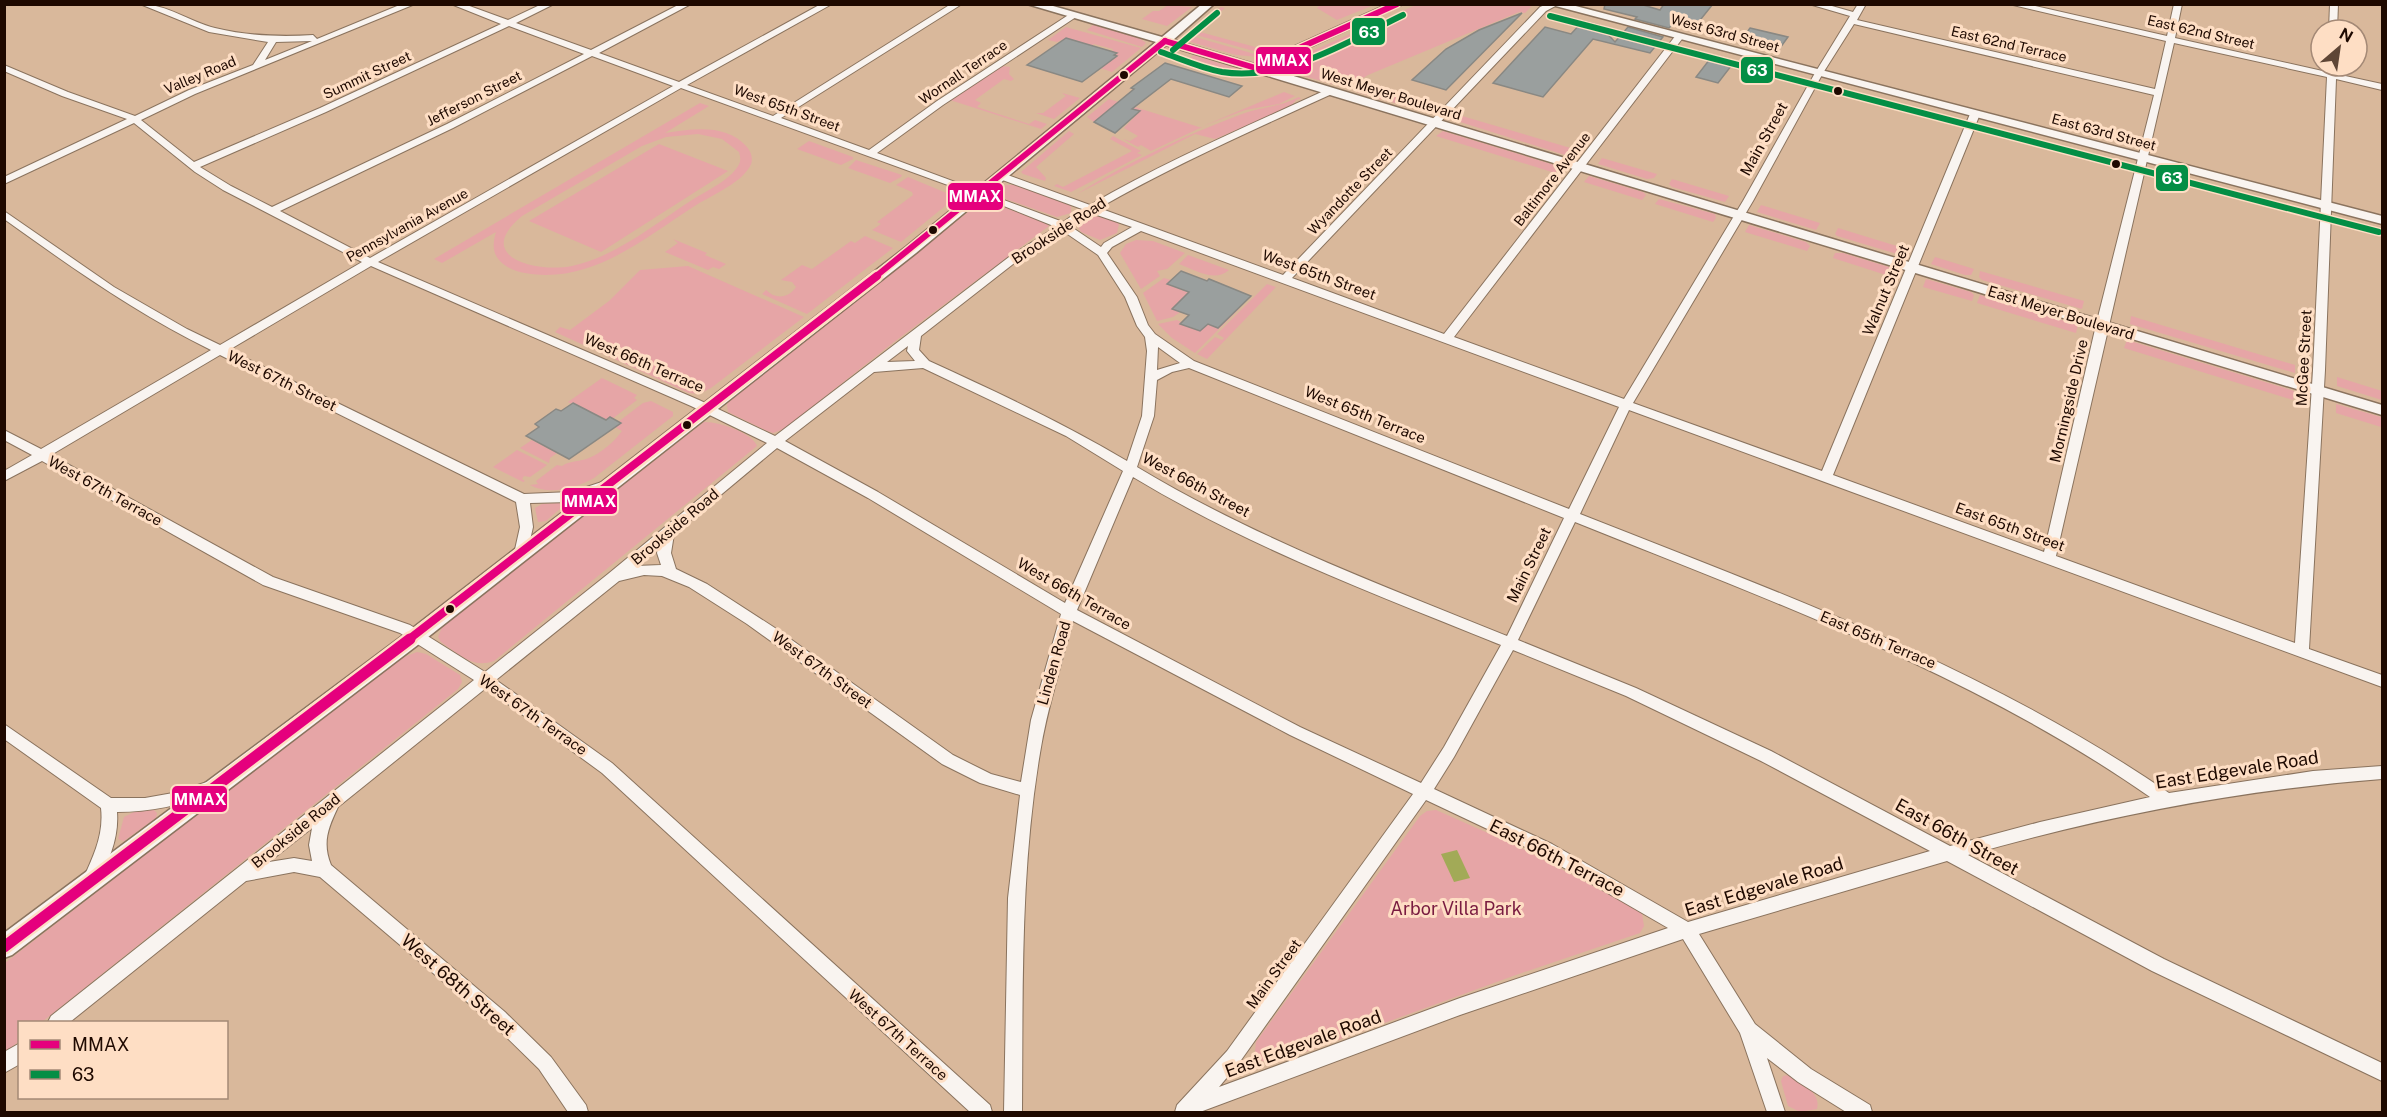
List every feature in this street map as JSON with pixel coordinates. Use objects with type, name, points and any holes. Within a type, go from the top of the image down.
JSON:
[{"type":"main road","name":"West Meyer Boulevard","points":[[1032,4],[1165,41],[1740,215]]},
{"type":"main road","points":[[4,947],[416,636],[708,409],[981,194],[1209,4]]},
{"type":"main road","points":[[1227,60],[1258,59],[1297,49],[1398,4]]},
{"type":"main road","name":"West 63rd Street","points":[[1554,5],[1819,73]]},
{"type":"main road","points":[[1269,72],[1297,49]]},
{"type":"main road","name":"East 63rd Street","points":[[1819,73],[2382,219]]},
{"type":"main road","name":"East Meyer Boulevard","points":[[1740,215],[2382,410]]},
{"type":"street","points":[[144,4],[212,30],[273,40],[327,38]]},
{"type":"street","name":"Valley Road","points":[[4,181],[133,118],[411,4]]},
{"type":"street","name":"West 65th Street","points":[[455,4],[981,194],[1063,226],[1102,253]]},
{"type":"street","name":"Summit Street","points":[[193,166],[323,110],[550,4]]},
{"type":"street","name":"Jefferson Street","points":[[270,212],[450,126],[687,4]]},
{"type":"street","name":"Pennsylvania Avenue","points":[[4,477],[370,262],[680,85],[828,4]]},
{"type":"street","points":[[774,119],[958,4]]},
{"type":"street","name":"East 62nd Terrace","points":[[1814,4],[2159,93]]},
{"type":"street","name":"Morningside Drive","points":[[2049,559],[2178,4]]},
{"type":"street","name":"Wyandotte Street","points":[[1285,279],[1544,8],[1554,5]]},
{"type":"street","name":"East 62nd Street","points":[[2017,5],[2170,40],[2309,67]]},
{"type":"street","name":"Main Street","points":[[1182,1111],[1233,1057],[1424,792],[1449,752],[1510,643],[1626,405],[1740,215],[1819,73],[1857,14]]},
{"type":"street","name":"Wornall Terrace","points":[[869,154],[940,103],[1073,15]]},
{"type":"street","name":"Baltimore Avenue","points":[[1447,338],[1679,37]]},
{"type":"street","points":[[256,66],[273,40]]},
{"type":"street","name":"West 66th Terrace","points":[[4,68],[65,94],[133,118],[193,166],[270,212],[370,262],[708,409],[776,442],[873,495],[1069,611],[1210,688],[1424,792]]},
{"type":"street","name":"McGee Street","points":[[2302,651],[2318,390],[2331,78]]},
{"type":"street","name":"East 62nd Street","points":[[2353,78],[2382,87]]},
{"type":"street","name":"Brookside Road","points":[[59,1021],[613,578],[776,442],[1013,259],[1090,209],[1222,141],[1331,91]]},
{"type":"street","name":"Walnut Street","points":[[1826,478],[1975,114]]},
{"type":"street","name":"West 65th Street","points":[[1001,176],[1626,405]]},
{"type":"street","name":"West 67th Street","points":[[4,214],[110,289],[219,350],[522,498]]},
{"type":"street","points":[[1102,253],[1108,245],[1140,227]]},
{"type":"street","name":"Linden Road","points":[[1013,1113],[1016,898],[1026,790],[1039,720],[1069,611],[1130,470],[1148,416],[1152,378],[1151,337],[1143,326],[1131,297],[1102,253]]},
{"type":"street","points":[[916,332],[913,351],[925,364]]},
{"type":"street","name":"West 65th Terrace","points":[[1151,337],[1190,364],[1571,515]]},
{"type":"street","name":"West 66th Street","points":[[870,369],[925,364],[1070,433],[1130,470],[1206,511],[1315,562],[1510,643]]},
{"type":"street","points":[[1152,378],[1168,369],[1190,364]]},
{"type":"street","name":"East 65th Street","points":[[1626,405],[2382,681]]},
{"type":"street","name":"West 67th Terrace","points":[[4,434],[268,580],[405,629],[485,680],[607,768],[983,1113]]},
{"type":"street","points":[[521,554],[528,528],[527,510],[522,498],[571,497],[610,484]]},
{"type":"street","name":"East 65th Terrace","points":[[1571,515],[1849,626],[1938,665],[2068,734],[2167,800]]},
{"type":"street","points":[[668,533],[664,553],[670,573]]},
{"type":"street","name":"West 67th Street","points":[[613,578],[646,569],[670,573],[691,582],[775,635],[913,737],[940,754],[994,783],[1026,790]]},
{"type":"street","name":"East 66th Street","points":[[1510,643],[1631,692],[1766,756],[2158,965],[2382,1072]]},
{"type":"street","points":[[4,730],[108,805],[146,805],[164,802],[215,786]]},
{"type":"street","name":"East Edgevale Road","points":[[1182,1111],[1392,1032],[1626,949],[1947,853],[2167,800],[2250,784],[2382,772]]},
{"type":"street","name":"East 66th Terrace","points":[[1424,792],[1556,855],[1652,908],[1688,931]]},
{"type":"street","points":[[241,875],[294,865],[324,870],[316,843],[319,829],[334,800]]},
{"type":"street","points":[[90,882],[109,837],[111,821],[108,805]]},
{"type":"street","name":"West 68th Street","points":[[324,870],[500,1018],[545,1063],[579,1113]]},
{"type":"street","points":[[1688,931],[1748,1029],[1776,1113]]},
{"type":"street","points":[[1748,1029],[1774,1054],[1810,1081],[1863,1113]]},
{"type":"street","points":[[4,1064],[18,1054]]},
{"type":"green space","points":[[1321,4],[1374,5],[1337,20],[1317,8]]},
{"type":"green space","points":[[1168,5],[1192,7],[1167,26],[1142,19],[1153,11],[1159,11]]},
{"type":"green space","points":[[1416,5],[1530,5],[1531,7],[1525,13],[1519,12],[1368,75],[1347,88],[1300,75],[1289,67],[1303,55]]},
{"type":"green space","points":[[1221,7],[1225,8],[1200,29],[1200,32],[1259,48],[1261,53],[1189,33]]},
{"type":"green space","points":[[1093,25],[1139,38],[1146,43],[1142,47],[1087,30]]},
{"type":"green space","points":[[1066,27],[1141,48],[1112,72],[1100,68],[1101,64],[1105,65],[1116,57],[1114,55],[1117,53],[1112,51],[1113,49],[1094,44],[1089,48],[1066,38],[1057,42],[1048,40]]},
{"type":"green space","points":[[1188,35],[1259,57],[1236,55],[1191,42],[1185,38]]},
{"type":"green space","points":[[1194,55],[1244,71],[1245,74],[1241,77],[1188,60]]},
{"type":"green space","points":[[1002,66],[1010,67],[1009,74],[1014,79],[1011,81],[1004,79],[975,100],[981,103],[977,107],[1029,124],[1035,120],[1047,124],[1041,129],[950,100]]},
{"type":"green space","points":[[1359,85],[1431,107],[1430,110],[1419,110],[1357,92],[1355,89]]},
{"type":"green space","points":[[1284,92],[1295,96],[1279,104],[1245,110],[1203,126]]},
{"type":"green space","points":[[1062,93],[1080,98],[1054,119],[1036,113],[1043,113],[1066,96]]},
{"type":"green space","points":[[1299,97],[1301,99],[1296,100],[1290,107],[1215,139],[1195,134],[1077,194],[1137,160],[1200,131],[1242,114]]},
{"type":"green space","points":[[1109,99],[1202,127],[1151,151],[1123,139],[1130,141],[1138,136],[1124,128],[1140,111],[1117,104],[1094,122],[1087,117]]},
{"type":"green space","points":[[700,103],[709,106],[665,133],[697,129],[719,131],[739,139],[751,154],[752,163],[749,168],[731,185],[624,252],[586,268],[546,275],[516,271],[498,259],[494,246],[496,232],[442,263],[434,259]],"holes":[[[698,134],[722,139],[739,152],[740,163],[732,174],[649,229],[604,255],[588,262],[557,268],[527,264],[506,252],[504,242],[508,230],[522,216],[642,146],[666,137]]]},
{"type":"green space","points":[[1462,116],[1574,149],[1565,155],[1457,121]]},
{"type":"green space","points":[[1069,131],[1074,134],[1036,167],[1046,178],[1045,181],[1021,172]]},
{"type":"green space","points":[[1443,131],[1560,167],[1555,173],[1436,136]]},
{"type":"green space","points":[[1113,136],[1141,151],[1137,153],[1142,155],[1071,192],[1054,186],[1057,184],[1063,187],[1132,151],[1110,139]]},
{"type":"green space","points":[[809,141],[853,157],[853,159],[841,165],[797,149]]},
{"type":"green space","points":[[659,144],[728,171],[601,252],[529,221]]},
{"type":"green space","points":[[1602,158],[1657,174],[1654,178],[1647,179],[1598,164]]},
{"type":"green space","points":[[856,160],[902,175],[890,183],[848,168]]},
{"type":"green space","points":[[1589,176],[1643,192],[1646,195],[1642,200],[1584,182]]},
{"type":"green space","points":[[908,177],[956,197],[901,242],[872,230],[881,224],[877,222],[913,195],[912,192],[896,185]]},
{"type":"green space","points":[[1672,179],[1729,196],[1725,202],[1672,187],[1669,184]]},
{"type":"green space","points":[[1006,185],[1017,185],[1069,204],[1071,213],[1057,217],[1003,198],[999,196],[998,191]]},
{"type":"green space","points":[[1659,199],[1715,214],[1716,218],[1713,222],[1655,204]]},
{"type":"green space","points":[[986,201],[1042,221],[1049,226],[894,342],[784,429],[773,433],[728,412],[729,401],[977,205]]},
{"type":"green space","points":[[1761,205],[1820,223],[1816,230],[1757,212]]},
{"type":"green space","points":[[1094,216],[1110,219],[1119,224],[1117,233],[1100,240],[1081,232],[1078,226],[1080,222]]},
{"type":"green space","points":[[1749,225],[1806,242],[1810,246],[1807,251],[1745,232]]},
{"type":"green space","points":[[1838,228],[1900,247],[1897,254],[1837,236],[1835,234]]},
{"type":"green space","points":[[865,236],[893,248],[807,314],[762,294],[766,290],[778,296],[790,294],[796,287],[792,282],[781,280],[802,265],[812,269],[851,241],[855,243]]},
{"type":"green space","points":[[673,239],[707,253],[705,255],[726,264],[719,269],[713,267],[708,270],[665,252],[678,243]]},
{"type":"green space","points":[[1136,240],[1153,241],[1185,253],[1167,269],[1157,271],[1160,276],[1141,289],[1120,253],[1126,244]]},
{"type":"green space","points":[[1835,253],[1843,253],[1892,268],[1889,276],[1833,258]]},
{"type":"green space","points":[[1188,255],[1229,270],[1223,274],[1211,275],[1179,264]]},
{"type":"green space","points":[[1935,257],[1974,269],[1971,275],[1965,275],[1931,264]]},
{"type":"green space","points":[[688,266],[804,317],[711,388],[699,394],[689,393],[555,332],[560,327],[570,330],[609,301],[640,270]]},
{"type":"green space","points":[[1980,271],[2084,301],[2082,309],[1982,280],[1979,277]]},
{"type":"green space","points":[[1164,278],[1171,280],[1168,284],[1192,294],[1172,308],[1180,312],[1173,317],[1157,321],[1143,293]]},
{"type":"green space","points":[[1926,279],[1971,292],[1974,295],[1972,301],[1923,287]]},
{"type":"green space","points":[[1267,284],[1276,287],[1207,359],[1197,354],[1215,337],[1222,340],[1224,338],[1217,334]]},
{"type":"green space","points":[[1980,295],[2078,325],[2076,333],[1977,303]]},
{"type":"green space","points":[[1239,309],[1195,353],[1172,338],[1158,324],[1177,320],[1200,331],[1208,324]]},
{"type":"green space","points":[[2131,316],[2295,365],[2295,373],[2130,324]]},
{"type":"green space","points":[[2127,340],[2294,391],[2293,400],[2124,348]]},
{"type":"green space","points":[[2337,377],[2382,391],[2382,400],[2337,386]]},
{"type":"green space","points":[[602,378],[637,395],[634,398],[637,400],[612,419],[606,420],[568,402]]},
{"type":"green space","points":[[651,401],[673,412],[673,416],[594,478],[579,485],[554,490],[530,485],[538,484],[536,481],[557,465],[562,466],[586,459],[602,450],[622,431],[615,427],[620,423],[618,422],[643,403]]},
{"type":"green space","points":[[2336,404],[2381,417],[2381,427],[2336,413]]},
{"type":"green space","points":[[704,422],[742,432],[757,446],[494,661],[472,662],[441,642],[438,637],[443,625]]},
{"type":"green space","points":[[532,440],[557,453],[550,458],[549,463],[520,448]]},
{"type":"green space","points":[[517,450],[547,465],[530,477],[524,476],[522,479],[525,481],[523,482],[493,467]]},
{"type":"green space","points":[[559,503],[562,507],[546,521],[538,522],[535,508],[542,504]]},
{"type":"green space","points":[[417,652],[426,654],[460,675],[462,682],[458,689],[43,1021],[18,1021],[18,1042],[5,1053],[5,963],[399,659]]},
{"type":"green space","points":[[154,810],[157,813],[156,818],[124,841],[118,839],[124,817],[136,811]]},
{"type":"green space","name":"Arbor Villa Park","points":[[1436,810],[1517,846],[1630,905],[1642,914],[1644,926],[1640,933],[1513,976],[1271,1064],[1258,1059],[1255,1051],[1256,1042],[1420,816],[1427,811]]},
{"type":"green space","points":[[1789,1075],[1813,1093],[1818,1103],[1817,1109],[1800,1112],[1788,1106],[1781,1081],[1783,1076]]},
{"type":"shaded area","points":[[1457,850],[1470,878],[1454,882],[1441,854]]},
{"type":"building","points":[[1605,4],[1640,4],[1660,10],[1664,4],[1713,4],[1693,29],[1673,24],[1669,28],[1635,19],[1637,17],[1604,9]]},
{"type":"building","points":[[1522,13],[1446,90],[1412,80],[1446,49],[1479,30]]},
{"type":"building","points":[[1583,21],[1599,25],[1615,42],[1628,27],[1663,37],[1650,53],[1593,39],[1543,97],[1493,83],[1545,27],[1571,34]]},
{"type":"building","points":[[1750,28],[1788,37],[1777,52],[1739,43]]},
{"type":"building","points":[[1066,38],[1117,53],[1114,55],[1117,56],[1082,82],[1027,65]]},
{"type":"building","points":[[1713,55],[1735,61],[1718,83],[1696,77]]},
{"type":"building","points":[[1165,63],[1242,86],[1229,97],[1171,79],[1132,109],[1140,111],[1115,133],[1094,122],[1134,89],[1131,88]]},
{"type":"building","points":[[1181,271],[1207,281],[1209,279],[1251,296],[1218,328],[1208,324],[1200,331],[1180,324],[1189,315],[1172,309],[1189,292],[1167,284]]},
{"type":"building","points":[[573,403],[606,420],[610,417],[621,423],[569,459],[526,436],[539,427],[535,424],[556,409],[561,411]]},
{"type":"transit line","name":"MMAX","points":[[1165,41],[1269,72],[1297,49],[1397,4]]},
{"type":"transit line","name":"63","points":[[1173,50],[1217,13]]},
{"type":"transit line","name":"63","points":[[1161,52],[1224,72],[1246,73],[1269,70],[1316,56],[1403,15]]},
{"type":"transit line","name":"63","points":[[1550,16],[2379,232]]},
{"type":"transit line","name":"MMAX","points":[[4,947],[298,725],[735,388],[1023,158],[1165,41]]}]
